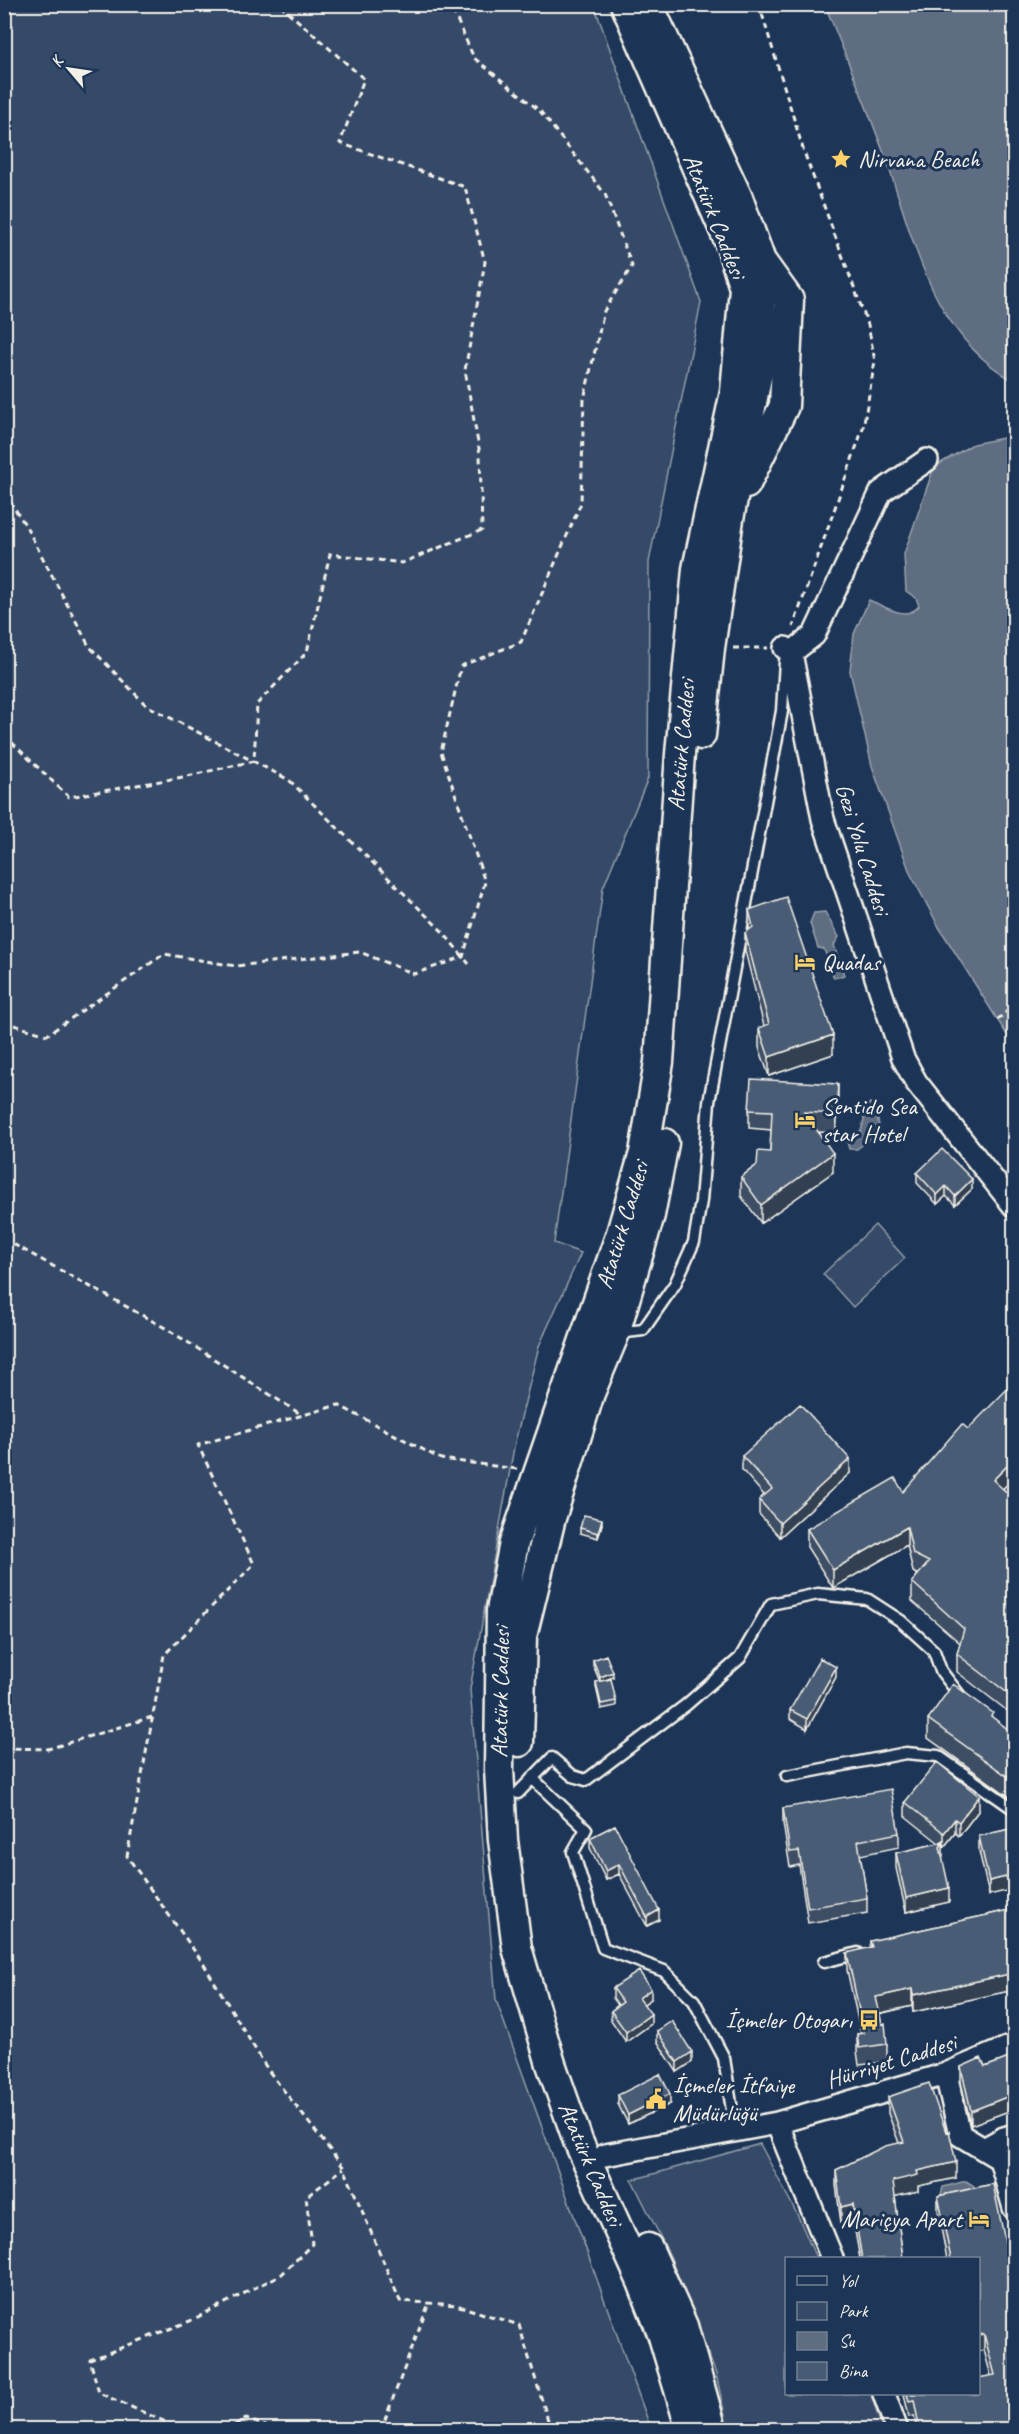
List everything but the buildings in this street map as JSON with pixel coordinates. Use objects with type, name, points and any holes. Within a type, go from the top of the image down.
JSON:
[{"type":"street","name":"Atatürk Caddesi","points":[[625,4],[731,246],[744,288],[735,392],[697,569],[680,754],[659,1062],[644,1153],[621,1233],[514,1542],[501,1611],[500,1769],[502,1840],[517,1948],[551,2064],[578,2141],[642,2282],[662,2334],[691,2430]]},
{"type":"street","name":"Atatürk Caddesi","points":[[648,4],[738,198],[761,261],[789,300],[784,406],[729,519],[710,648],[689,862],[676,1054],[663,1147],[650,1215],[615,1333],[590,1393],[551,1518],[522,1636],[525,1785],[518,1841],[546,1999],[605,2155],[683,2326],[712,2430]]},
{"type":"street","points":[[788,651],[814,635],[881,492],[927,460]]},
{"type":"street","name":"Gezi Yolu Caddesi","points":[[788,651],[823,819],[903,1058],[916,1082],[1014,1206]]},
{"type":"street","name":"Hürriyet Caddesi","points":[[605,2155],[777,2122],[946,2074],[1014,2045]]},
{"type":"street","points":[[946,2074],[960,2135],[1000,2159],[1014,2208]]},
{"type":"street","points":[[777,2122],[831,2257]]},
{"type":"street","points":[[984,2149],[1014,2135]]},
{"type":"street","points":[[884,2395],[897,2430]]},
{"type":"lane","points":[[615,1333],[643,1330],[675,1284],[694,1242],[701,1201],[709,1102],[782,711],[788,651]]},
{"type":"lane","points":[[735,2130],[724,2058],[694,2001],[663,1971],[603,1948],[573,1852],[586,1829],[525,1785],[552,1758],[573,1776],[586,1780],[686,1705],[740,1658],[771,1604],[818,1594],[867,1599],[901,1621],[934,1651],[941,1671],[962,1698],[970,1704]]},
{"type":"lane","points":[[787,1776],[906,1753],[938,1756],[1014,1809]]},
{"type":"lane","points":[[824,1962],[869,1950]]},
{"type":"path","points":[[254,761],[257,704],[307,652],[330,554],[402,563],[482,530],[480,454],[465,370],[485,262],[465,187],[340,143],[364,79],[279,4]]},
{"type":"path","points":[[450,4],[474,58],[540,111],[605,194],[632,266],[604,311],[584,399],[581,502],[525,634],[521,642],[461,666],[441,752],[485,882],[463,957]]},
{"type":"path","points":[[710,648],[788,651],[863,428],[875,361],[868,325],[804,152],[759,4]]},
{"type":"path","points":[[4,492],[26,526],[89,646],[146,705],[289,780],[442,931],[469,964]]},
{"type":"path","points":[[4,735],[69,796],[183,777],[254,761]]},
{"type":"path","points":[[4,1022],[47,1035],[164,954],[236,966],[360,952],[414,974],[463,957]]},
{"type":"path","points":[[997,1020],[1014,1005]]},
{"type":"path","points":[[4,1239],[167,1329],[302,1415]]},
{"type":"path","points":[[539,1472],[441,1459],[338,1405],[198,1445],[254,1564],[164,1655],[127,1856],[203,1963],[268,2070],[344,2168],[400,2301],[456,2305],[519,2325],[552,2430]]},
{"type":"path","points":[[4,1748],[48,1749],[152,1717]]},
{"type":"path","points":[[184,2430],[99,2393],[90,2360],[190,2321],[282,2274],[312,2244],[306,2197],[344,2168]]},
{"type":"path","points":[[381,2430],[429,2303]]},
{"type":"path","points":[[225,2430],[246,2419],[278,2430]]},
{"type":"green space","points":[[5,4],[594,5],[701,302],[649,562],[648,778],[603,888],[554,1243],[581,1253],[539,1346],[515,1442],[470,1689],[496,2000],[651,2429],[5,2429]]},
{"type":"green space","points":[[875,1225],[905,1258],[853,1307],[823,1274]]},
{"type":"green space","points":[[760,2144],[798,2216],[816,2257],[785,2257],[785,2395],[871,2395],[882,2429],[728,2429],[716,2374],[671,2258],[632,2180]]},
{"type":"water","points":[[825,5],[1014,5],[1014,381],[986,362],[964,339],[946,314],[931,285],[918,255],[880,142]]},
{"type":"water","points":[[1014,436],[1014,1046],[939,927],[910,873],[872,766],[850,671],[854,634],[869,600],[901,613],[914,611],[919,606],[916,598],[906,591],[904,554],[934,467],[973,444]]},
{"type":"water","points":[[825,912],[839,937],[834,945],[844,975],[834,978],[824,949],[818,948],[810,923],[814,913]]},
{"type":"water","points":[[870,1103],[876,1110],[880,1131],[857,1149],[849,1149],[846,1138],[861,1131],[864,1120],[862,1108]]},
{"type":"water","points":[[966,2181],[974,2186],[969,2198],[940,2198],[943,2187]]},
{"type":"place","name":"Nirvana Beach","points":[[841,159]]},
{"type":"place","name":"Quadas","points":[[805,962]]},
{"type":"place","name":"Sentido Sea star Hotel","points":[[805,1120]]},
{"type":"place","name":"İçmeler Otogarı","points":[[869,2020]]},
{"type":"place","name":"İçmeler İtfaiye Müdürlüğü","points":[[656,2099]]},
{"type":"place","name":"Mariçya Apart","points":[[979,2219]]}]
